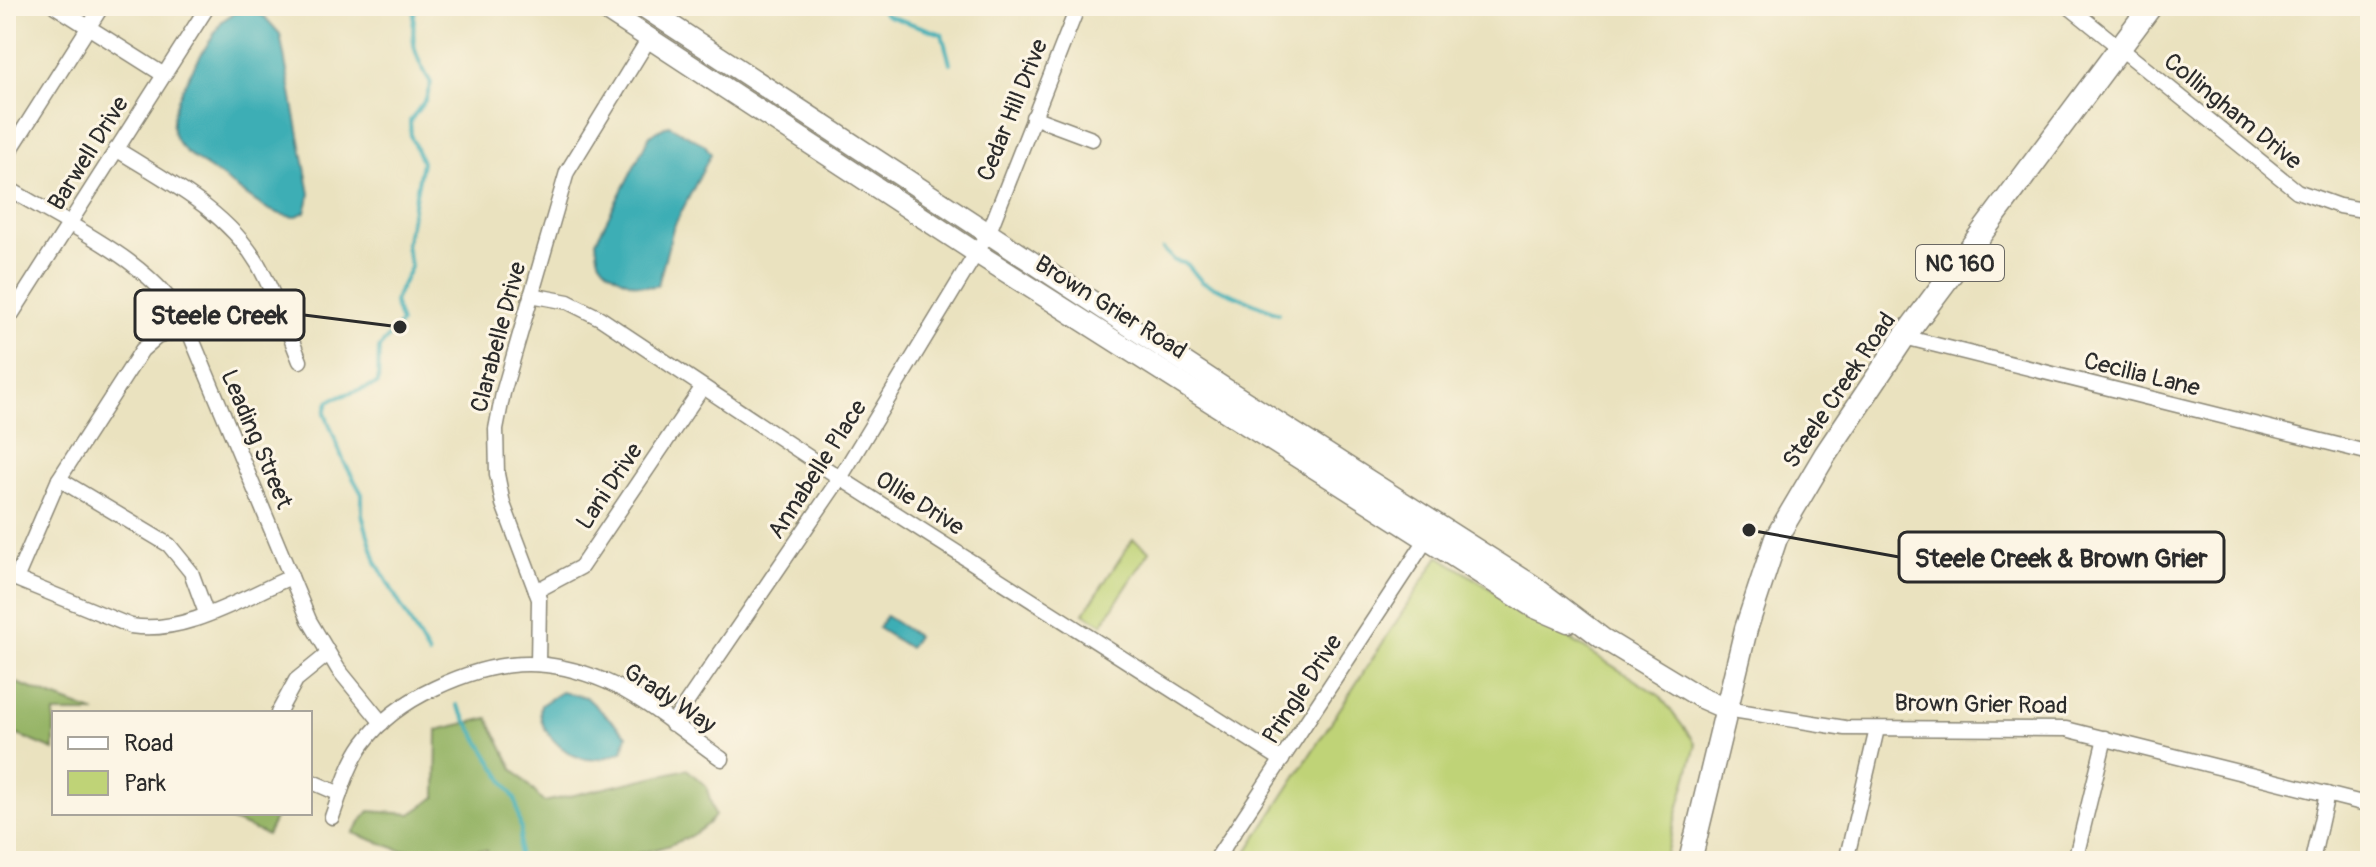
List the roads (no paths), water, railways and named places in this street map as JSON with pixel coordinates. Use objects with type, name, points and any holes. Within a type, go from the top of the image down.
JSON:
[{"type":"main road","name":"Brown Grier Road","points":[[600,6],[975,252],[1426,540],[1533,607],[1602,638]]},
{"type":"main road","name":"Brown Grier Road","points":[[642,6],[1221,386],[1532,585],[1602,638],[1701,698],[1726,709]]},
{"type":"main road","name":"Steele Creek Road","points":[[1690,861],[1746,629],[1776,538],[1825,455],[1904,337],[2151,6]]},
{"type":"main road","points":[[648,40],[663,37],[678,44],[800,123],[839,134]]},
{"type":"street","points":[[55,6],[164,75]]},
{"type":"street","points":[[6,157],[102,6]]},
{"type":"street","name":"Barwell Drive","points":[[6,323],[208,6]]},
{"type":"street","name":"Cedar Hill Drive","points":[[989,232],[1078,6]]},
{"type":"street","name":"Collingham Drive","points":[[2068,6],[2297,191],[2339,206],[2370,211]]},
{"type":"street","name":"Clarabelle Drive","points":[[538,664],[541,612],[503,504],[495,450],[503,393],[567,172],[648,40]]},
{"type":"street","points":[[1033,117],[1092,139]]},
{"type":"street","points":[[116,149],[194,197],[242,242],[258,265],[300,361]]},
{"type":"street","name":"Leading Street","points":[[6,187],[148,275],[187,327],[291,577],[328,654],[382,723]]},
{"type":"street","name":"Annabelle Place","points":[[672,724],[840,478],[989,232]]},
{"type":"street","name":"Ollie Drive","points":[[531,295],[568,302],[586,310],[840,478],[1282,760]]},
{"type":"street","points":[[187,327],[157,337],[142,350],[59,479],[11,577],[131,626],[152,629],[180,624],[291,577]]},
{"type":"street","name":"Cecilia Lane","points":[[1904,337],[2370,453]]},
{"type":"street","name":"Lani Drive","points":[[536,591],[581,567],[702,388]]},
{"type":"street","points":[[59,479],[169,545],[191,572],[206,613]]},
{"type":"street","name":"Pringle Drive","points":[[1215,861],[1426,540]]},
{"type":"street","points":[[279,711],[296,680],[328,654]]},
{"type":"street","name":"Grady Way","points":[[332,817],[355,757],[382,723],[410,700],[464,674],[499,664],[538,664],[570,669],[610,683],[722,759]]},
{"type":"street","name":"Brown Grier Road","points":[[1726,709],[1823,726],[2066,729],[2370,805]]},
{"type":"street","points":[[1846,861],[1877,729]]},
{"type":"street","points":[[2075,861],[2105,738]]},
{"type":"street","points":[[312,782],[340,794]]},
{"type":"street","points":[[2312,861],[2327,794]]},
{"type":"water","points":[[249,11],[264,16],[280,34],[310,194],[305,212],[295,217],[275,212],[258,203],[190,155],[175,137],[175,110],[197,61],[222,21],[234,13]]},
{"type":"water","points":[[669,125],[705,145],[711,154],[673,228],[658,285],[643,286],[626,281],[604,267],[599,259],[596,241],[650,135]]},
{"type":"water","points":[[886,616],[917,636],[909,648],[878,628]]},
{"type":"water","points":[[561,692],[586,697],[627,735],[623,751],[605,758],[591,759],[577,757],[560,746],[547,731],[540,714],[541,705]]},
{"type":"waterway","points":[[415,6],[414,46],[431,83],[426,99],[410,121],[411,137],[422,162],[406,246],[411,267],[394,302],[401,323],[379,348],[378,384],[335,398],[328,402],[325,413],[343,460],[362,494],[362,515],[376,562],[429,655]]},
{"type":"waterway","points":[[878,6],[886,15],[942,34],[950,63]]},
{"type":"waterway","points":[[1163,249],[1175,261],[1187,264],[1202,282],[1278,313]]},
{"type":"waterway","points":[[457,705],[516,801],[521,830],[518,861]]},
{"type":"place","name":"Steele Creek","points":[[400,327]]},
{"type":"place","name":"Steele Creek & Brown Grier","points":[[1749,530]]}]
